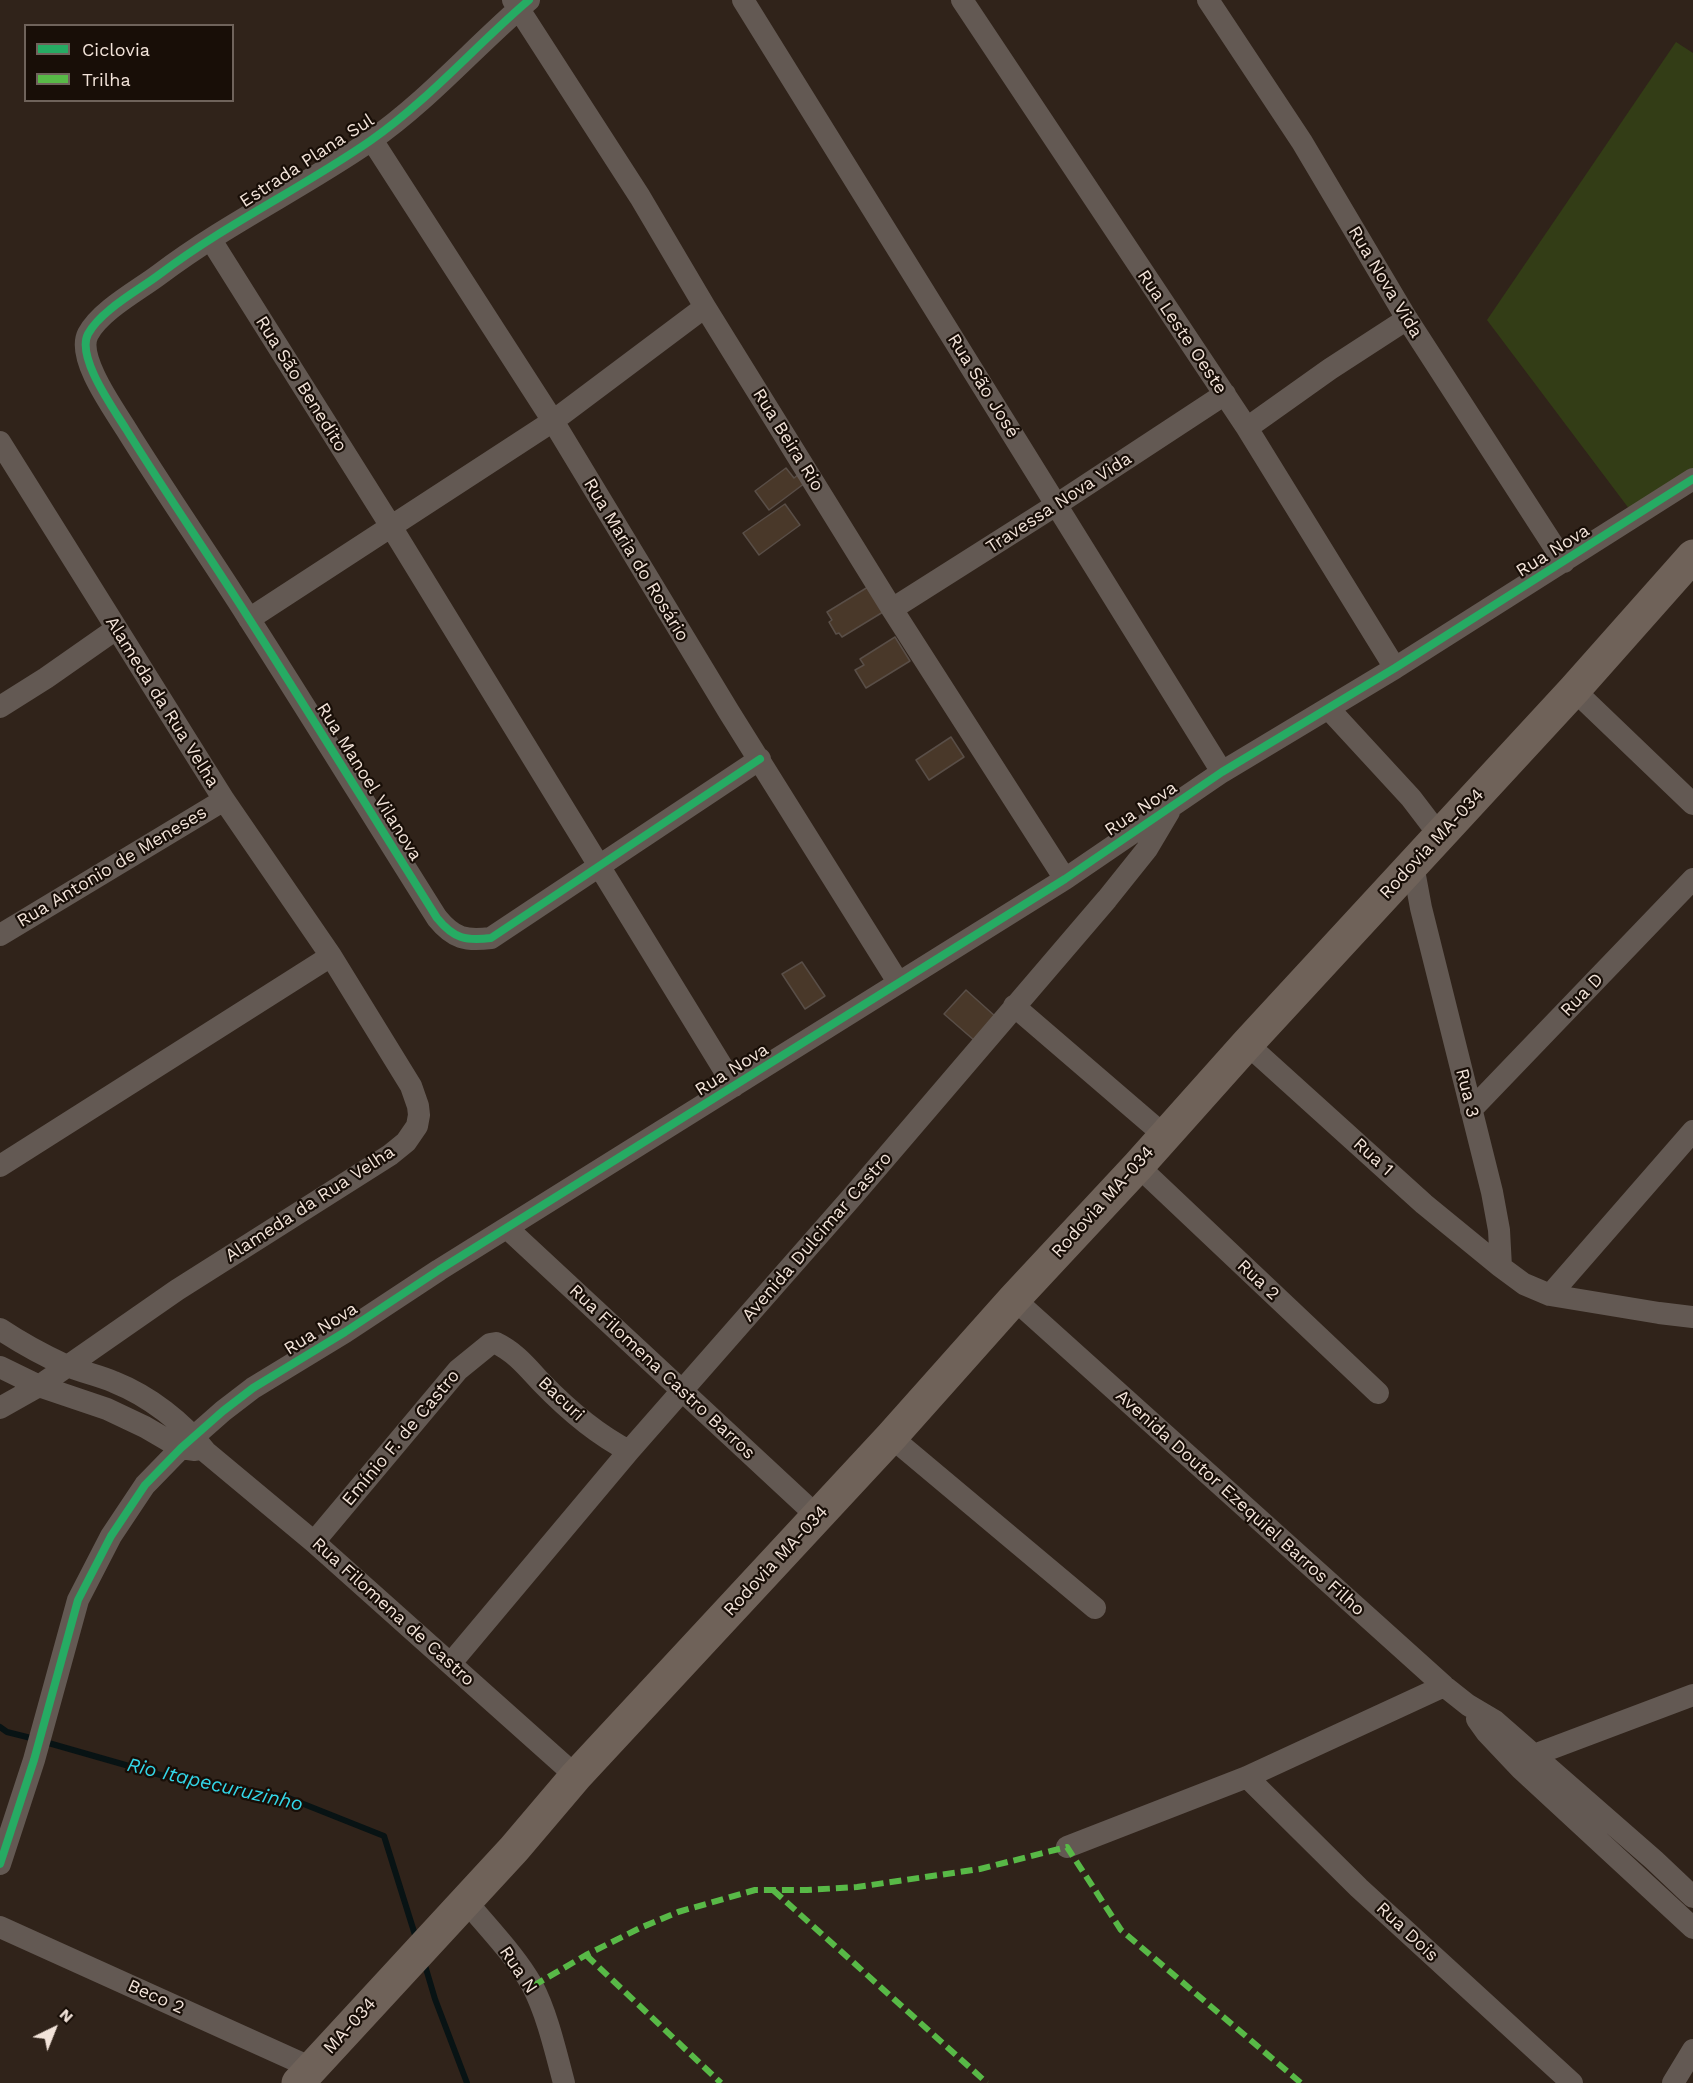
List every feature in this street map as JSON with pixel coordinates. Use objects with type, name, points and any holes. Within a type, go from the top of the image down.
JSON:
[{"type":"main road","name":"Rodovia MA-034","points":[[466,1901],[576,1776],[891,1437],[1247,1044],[1574,690],[1693,556]]},
{"type":"main road","name":"MA-034","points":[[305,2075],[466,1901]]},
{"type":"street","name":"Rua São José","points":[[743,0],[1222,772]]},
{"type":"street","name":"Rua Leste Oeste","points":[[962,0],[1247,428],[1395,668]]},
{"type":"street","name":"Rua Nova Vida","points":[[1208,0],[1302,142],[1407,319],[1564,562]]},
{"type":"street","name":"Estrada Plana Sul","points":[[89,332],[101,319],[174,263],[372,140],[433,89],[520,3]]},
{"type":"street","name":"Rua Beira Rio","points":[[520,3],[892,609],[1065,879]]},
{"type":"street","name":"Rua Maria do Rosário","points":[[372,140],[553,421],[596,495],[898,982]]},
{"type":"street","name":"Rua São Benedito","points":[[211,240],[392,528],[734,1086]]},
{"type":"street","points":[[249,619],[553,421],[705,307]]},
{"type":"street","points":[[1247,428],[1330,369],[1407,319]]},
{"type":"street","name":"Rua Manoel Vilanova","points":[[89,332],[85,344],[86,355],[93,373],[126,429],[249,619],[437,918],[447,930],[461,938],[491,938],[760,759]]},
{"type":"street","name":"Travessa Nova Vida","points":[[892,609],[1056,505],[1224,394]]},
{"type":"street","name":"Alameda da Rua Velha","points":[[0,442],[6,467],[116,629],[224,800],[332,956],[411,1086],[419,1115],[417,1126],[406,1142],[390,1155],[177,1290],[39,1386],[0,1408]]},
{"type":"street","name":"Rua Nova","points":[[0,1864],[34,1760],[78,1600],[96,1562],[146,1485],[194,1446],[223,1411],[253,1388],[1065,879],[1222,772],[1395,668],[1693,479]]},
{"type":"street","points":[[0,707],[116,629]]},
{"type":"street","points":[[1574,690],[1693,804]]},
{"type":"street","points":[[1328,708],[1411,798],[1440,836]]},
{"type":"street","name":"Rua Antonio de Meneses","points":[[0,935],[224,800]]},
{"type":"street","name":"Avenida Dulcimar Castro","points":[[451,1663],[629,1451],[683,1392],[1100,907],[1147,849],[1174,804]]},
{"type":"street","name":"Rua 3","points":[[1413,865],[1421,908],[1494,1201],[1499,1230],[1501,1267]]},
{"type":"street","name":"Rua D","points":[[1471,1110],[1693,879]]},
{"type":"street","points":[[0,1166],[332,956]]},
{"type":"street","points":[[1014,1006],[1164,1135]]},
{"type":"street","name":"Rua 1","points":[[1247,1044],[1424,1204],[1501,1267]]},
{"type":"street","points":[[1550,1295],[1693,1131]]},
{"type":"street","name":"Rua 2","points":[[1138,1166],[1377,1393]]},
{"type":"street","name":"Rua Filomena Castro Barros","points":[[507,1228],[818,1516]]},
{"type":"street","points":[[1501,1267],[1524,1284],[1550,1295],[1693,1317]]},
{"type":"street","name":"Avenida Doutor Ezequiel Barros Filho","points":[[1014,1299],[1444,1686],[1468,1706],[1495,1721],[1693,1897]]},
{"type":"street","points":[[0,1329],[39,1353],[114,1382],[139,1395],[173,1418],[194,1446]]},
{"type":"street","name":"Bacuri","points":[[496,1343],[515,1355],[582,1420],[629,1451]]},
{"type":"street","name":"Emínio F. de Castro","points":[[314,1542],[458,1370],[486,1345],[496,1343]]},
{"type":"street","points":[[0,1367],[39,1386],[107,1409],[194,1446]]},
{"type":"street","points":[[891,1437],[1095,1608]]},
{"type":"street","name":"Rua Filomena de Castro","points":[[194,1446],[314,1542],[576,1776]]},
{"type":"street","points":[[1067,1847],[1247,1777],[1444,1686]]},
{"type":"street","points":[[1534,1755],[1693,1695]]},
{"type":"street","name":"Avenida Doutor Ezequiel Barros Filho","points":[[1468,1706],[1487,1733],[1521,1769],[1693,1928]]},
{"type":"street","name":"Rua Dois","points":[[1247,1777],[1359,1888],[1572,2083]]},
{"type":"street","name":"Rua N","points":[[466,1901],[533,1986],[564,2083]]},
{"type":"street","name":"Beco 2","points":[[0,1927],[305,2075]]},
{"type":"street","points":[[1673,2083],[1693,2050]]},
{"type":"green space","points":[[1676,42],[1693,53],[1693,470],[1630,510],[1487,320]]},
{"type":"building","points":[[786,468],[794,478],[799,474],[805,483],[769,510],[755,491]]},
{"type":"building","points":[[785,504],[800,525],[759,555],[743,533]]},
{"type":"building","points":[[868,587],[883,612],[842,637],[839,633],[836,634],[829,622],[832,620],[827,612]]},
{"type":"building","points":[[895,637],[910,661],[866,688],[855,670],[864,665],[860,659]]},
{"type":"building","points":[[951,737],[964,757],[929,780],[916,760]]},
{"type":"building","points":[[802,962],[825,996],[805,1009],[782,974]]},
{"type":"building","points":[[966,990],[996,1017],[975,1041],[944,1014]]},
{"type":"waterway","name":"Rio Itapecuruzinho","points":[[0,1727],[7,1732],[35,1739]]},
{"type":"waterway","name":"Rio Itapecuruzinho","points":[[45,1742],[164,1776],[286,1797],[384,1836],[416,1938]]},
{"type":"waterway","name":"Rio Itapecuruzinho","points":[[424,1962],[435,1999],[467,2083]]},
{"type":"marked path","points":[[533,1986],[586,1955],[640,1928],[678,1912],[755,1890],[857,1887],[980,1869],[1067,1847],[1121,1930],[1301,2083]]},
{"type":"marked path","points":[[773,1890],[987,2083]]},
{"type":"marked path","points":[[586,1955],[721,2083]]},
{"type":"cycle path","points":[[529,0],[432,91],[370,141],[211,239],[111,309],[88,334],[87,356],[105,396],[233,593],[437,918],[455,934],[467,939],[491,938],[760,759]]},
{"type":"cycle path","points":[[0,1864],[34,1760],[78,1600],[111,1536],[145,1485],[181,1448],[223,1411],[253,1388],[345,1332],[439,1270],[1065,879],[1222,772],[1395,668],[1693,479]]}]
